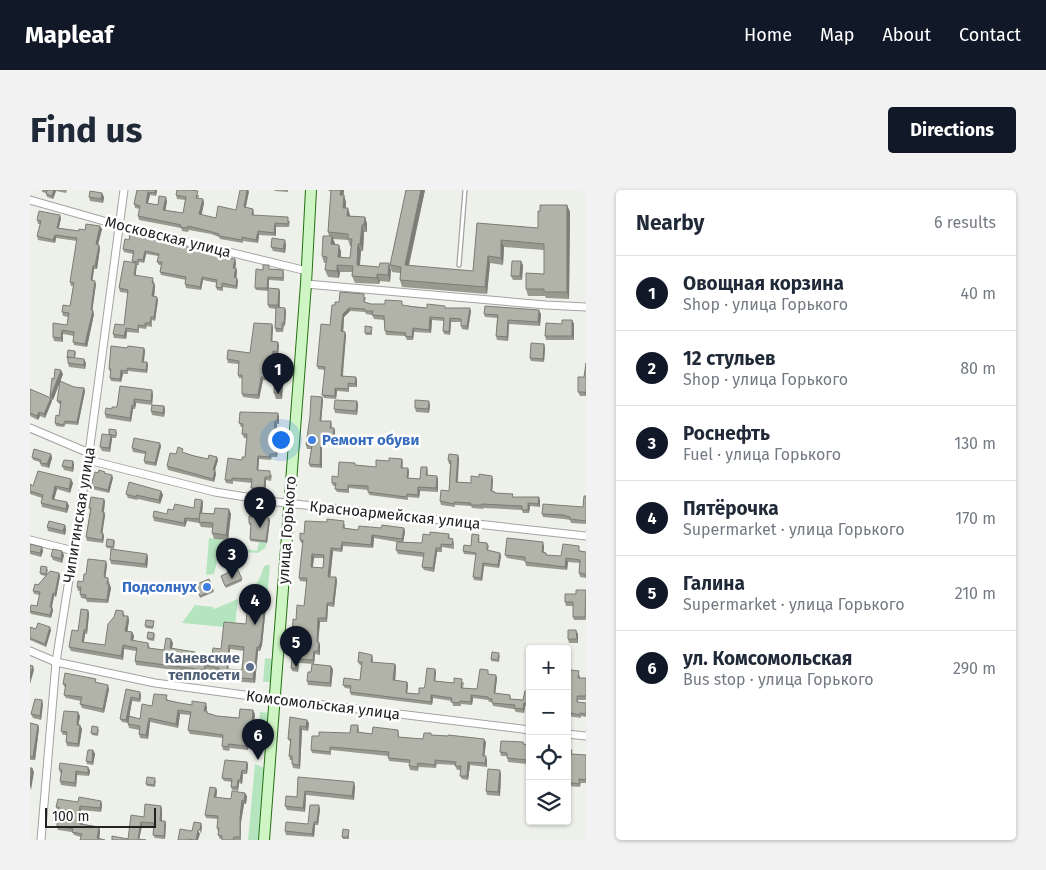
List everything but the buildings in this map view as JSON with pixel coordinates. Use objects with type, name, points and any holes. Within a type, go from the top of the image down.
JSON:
[{"type":"main road","name":"улица Горького","points":[[264,840],[307,271],[311,190]]},
{"type":"street","name":"Чипигинская улица","points":[[41,840],[56,662],[88,456],[124,190]]},
{"type":"street","name":"Московская улица","points":[[30,200],[118,225],[307,271]]},
{"type":"street","points":[[306,284],[586,307]]},
{"type":"street","name":"Красноармейская улица","points":[[30,428],[88,456],[215,492],[289,503],[586,536]]},
{"type":"street","points":[[30,540],[74,551]]},
{"type":"street","name":"Комсомольская улица","points":[[30,651],[56,662],[155,683],[526,730]]},
{"type":"street","points":[[571,734],[586,736]]},
{"type":"lane","points":[[459,265],[465,190]]},
{"type":"green space","points":[[209,538],[237,541],[237,548],[257,551],[259,542],[267,543],[265,548],[258,553],[230,551],[222,554],[218,558],[214,574],[206,575]]},
{"type":"green space","points":[[270,565],[267,600],[240,597],[256,584],[264,566]]},
{"type":"green space","points":[[238,599],[235,626],[225,627],[182,623],[195,605],[213,607],[214,609]]},
{"type":"green space","points":[[265,658],[273,659],[271,682],[263,682]]},
{"type":"green space","points":[[260,712],[269,713],[266,748],[257,751]]},
{"type":"green space","points":[[255,764],[264,768],[258,840],[248,840]]},
{"type":"place","name":"Овощная корзина","points":[[278,394]]},
{"type":"place","name":"Ремонт обуви","points":[[312,440]]},
{"type":"place","name":"12 стульев","points":[[260,528]]},
{"type":"place","name":"Роснефть","points":[[232,579]]},
{"type":"place","name":"Подсолнух","points":[[207,587]]},
{"type":"place","name":"Пятёрочка","points":[[255,625]]},
{"type":"place","name":"Каневские теплосети","points":[[250,667]]},
{"type":"place","name":"Галина","points":[[296,667]]},
{"type":"place","name":"ул. Комсомольская","points":[[258,760]]}]
